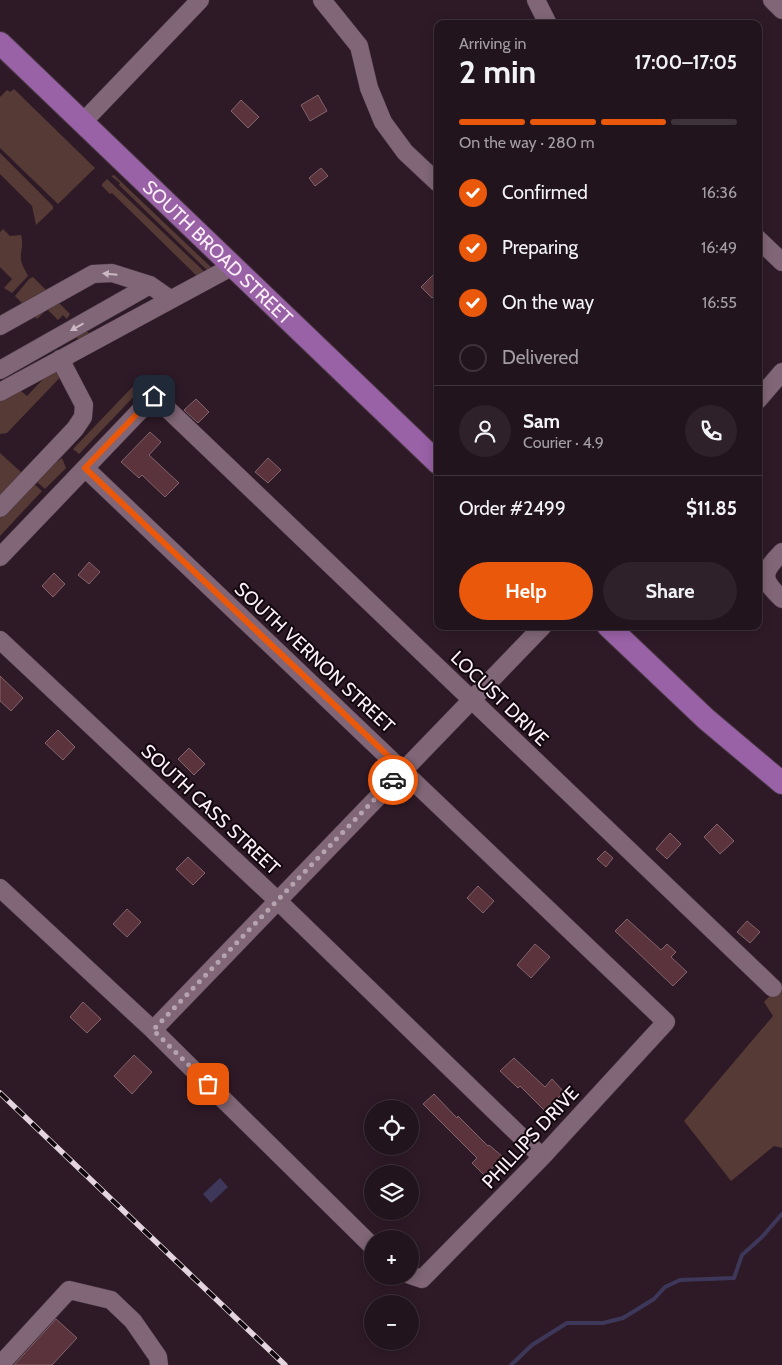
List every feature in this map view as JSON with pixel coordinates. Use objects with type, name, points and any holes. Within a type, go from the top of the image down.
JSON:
[{"type":"main road","name":"SOUTH BROAD STREET","points":[[0,43],[434,459]]},
{"type":"main road","points":[[612,630],[706,719],[782,782]]},
{"type":"street","points":[[83,122],[200,0]]},
{"type":"street","points":[[322,0],[359,46],[369,88],[382,122],[405,152],[434,179]]},
{"type":"street","points":[[536,0],[546,20]]},
{"type":"street","points":[[772,0],[782,10]]},
{"type":"street","points":[[762,243],[782,262]]},
{"type":"street","points":[[0,392],[233,266]]},
{"type":"street","points":[[0,326],[93,274],[112,273],[150,285],[170,299]]},
{"type":"street","points":[[0,370],[150,285]]},
{"type":"street","points":[[0,508],[75,429],[83,417],[84,405],[60,359]]},
{"type":"street","points":[[762,395],[782,372]]},
{"type":"street","name":"LOCUST DRIVE","points":[[85,468],[154,396],[773,988]]},
{"type":"street","points":[[0,557],[85,468]]},
{"type":"street","name":"SOUTH VERNON STREET","points":[[85,468],[666,1022]]},
{"type":"street","points":[[782,552],[768,567],[766,577],[770,587],[782,599]]},
{"type":"street","points":[[153,1030],[539,630]]},
{"type":"street","name":"SOUTH CASS STREET","points":[[0,640],[278,901],[542,1157]]},
{"type":"street","points":[[0,888],[153,1030],[364,1238]]},
{"type":"street","name":"PHILLIPS DRIVE","points":[[419,1274],[542,1157],[666,1022]]},
{"type":"street","points":[[0,1365],[69,1290],[111,1300],[133,1321],[158,1357],[159,1365]]},
{"type":"shaded area","points":[[14,89],[95,168],[58,204],[0,148],[0,97],[7,90],[10,92]]},
{"type":"shaded area","points":[[0,153],[53,206],[53,209],[36,225],[32,206],[0,174]]},
{"type":"shaded area","points":[[114,175],[214,270],[213,276],[119,185],[120,183],[111,176]]},
{"type":"shaded area","points":[[107,179],[212,279],[203,282],[112,193],[110,194],[102,186]]},
{"type":"shaded area","points":[[3,229],[10,236],[21,235],[21,260],[28,276],[12,293],[4,288],[12,279],[0,267],[0,232]]},
{"type":"shaded area","points":[[33,277],[70,314],[67,319],[63,315],[58,320],[47,309],[37,319],[15,296],[29,279]]},
{"type":"shaded area","points":[[77,322],[94,338],[94,342],[7,433],[0,434],[0,390],[14,385],[27,396],[68,353],[67,350],[78,339],[68,328]]},
{"type":"shaded area","points":[[139,380],[142,388],[79,454],[73,449]]},
{"type":"shaded area","points":[[0,453],[42,491],[0,536]]},
{"type":"shaded area","points":[[62,458],[66,468],[45,489],[23,470],[50,467]]},
{"type":"shaded area","points":[[782,983],[782,1148],[774,1146],[731,1181],[684,1121],[773,1016],[764,1002]]},
{"type":"shaded area","points":[[220,1178],[228,1187],[211,1203],[203,1194]]},
{"type":"building","points":[[318,95],[327,111],[310,121],[301,105]]},
{"type":"building","points":[[241,100],[259,117],[248,128],[231,111]]},
{"type":"building","points":[[321,168],[328,176],[315,186],[309,178]]},
{"type":"building","points":[[434,274],[434,296],[432,298],[421,287]]},
{"type":"building","points":[[196,399],[209,412],[198,423],[184,410]]},
{"type":"building","points":[[150,432],[161,442],[149,455],[179,483],[165,497],[142,475],[139,478],[121,462]]},
{"type":"building","points":[[268,458],[281,470],[268,483],[255,472]]},
{"type":"building","points":[[89,562],[100,572],[89,584],[78,575]]},
{"type":"building","points":[[54,573],[65,584],[53,597],[42,586]]},
{"type":"building","points":[[0,676],[23,698],[11,711],[0,701]]},
{"type":"building","points":[[58,730],[75,747],[63,760],[45,743]]},
{"type":"building","points":[[189,748],[205,764],[194,775],[178,759]]},
{"type":"building","points":[[717,824],[734,841],[720,854],[704,837]]},
{"type":"building","points":[[670,833],[681,844],[667,859],[656,849]]},
{"type":"building","points":[[605,851],[613,858],[606,867],[597,859]]},
{"type":"building","points":[[188,857],[205,873],[193,885],[176,869]]},
{"type":"building","points":[[478,886],[494,901],[483,913],[467,898]]},
{"type":"building","points":[[127,909],[141,922],[127,937],[113,924]]},
{"type":"building","points":[[627,919],[661,950],[667,944],[676,952],[671,957],[687,972],[673,986],[615,931]]},
{"type":"building","points":[[747,921],[760,932],[750,943],[737,932]]},
{"type":"building","points":[[535,944],[550,957],[531,978],[517,965]]},
{"type":"building","points":[[83,1002],[101,1019],[87,1033],[70,1017]]},
{"type":"building","points":[[134,1055],[152,1072],[132,1094],[114,1076]]},
{"type":"building","points":[[514,1058],[545,1087],[552,1079],[564,1092],[545,1111],[520,1086],[518,1088],[500,1071]]},
{"type":"building","points":[[434,1094],[457,1118],[458,1116],[488,1146],[503,1157],[485,1176],[472,1163],[477,1158],[423,1104]]},
{"type":"building","points":[[56,1319],[77,1338],[52,1365],[14,1365]]},
{"type":"waterway","points":[[511,1365],[532,1345],[567,1323],[603,1323],[623,1318],[654,1299],[665,1287],[680,1280],[734,1278],[742,1255],[762,1237],[782,1214]]},
{"type":"railway","points":[[0,1093],[285,1365]]},
{"type":"way so far","points":[[208,1084],[153,1030],[393,780]]},
{"type":"route","points":[[154,396],[85,468],[403,770],[393,780]]}]
